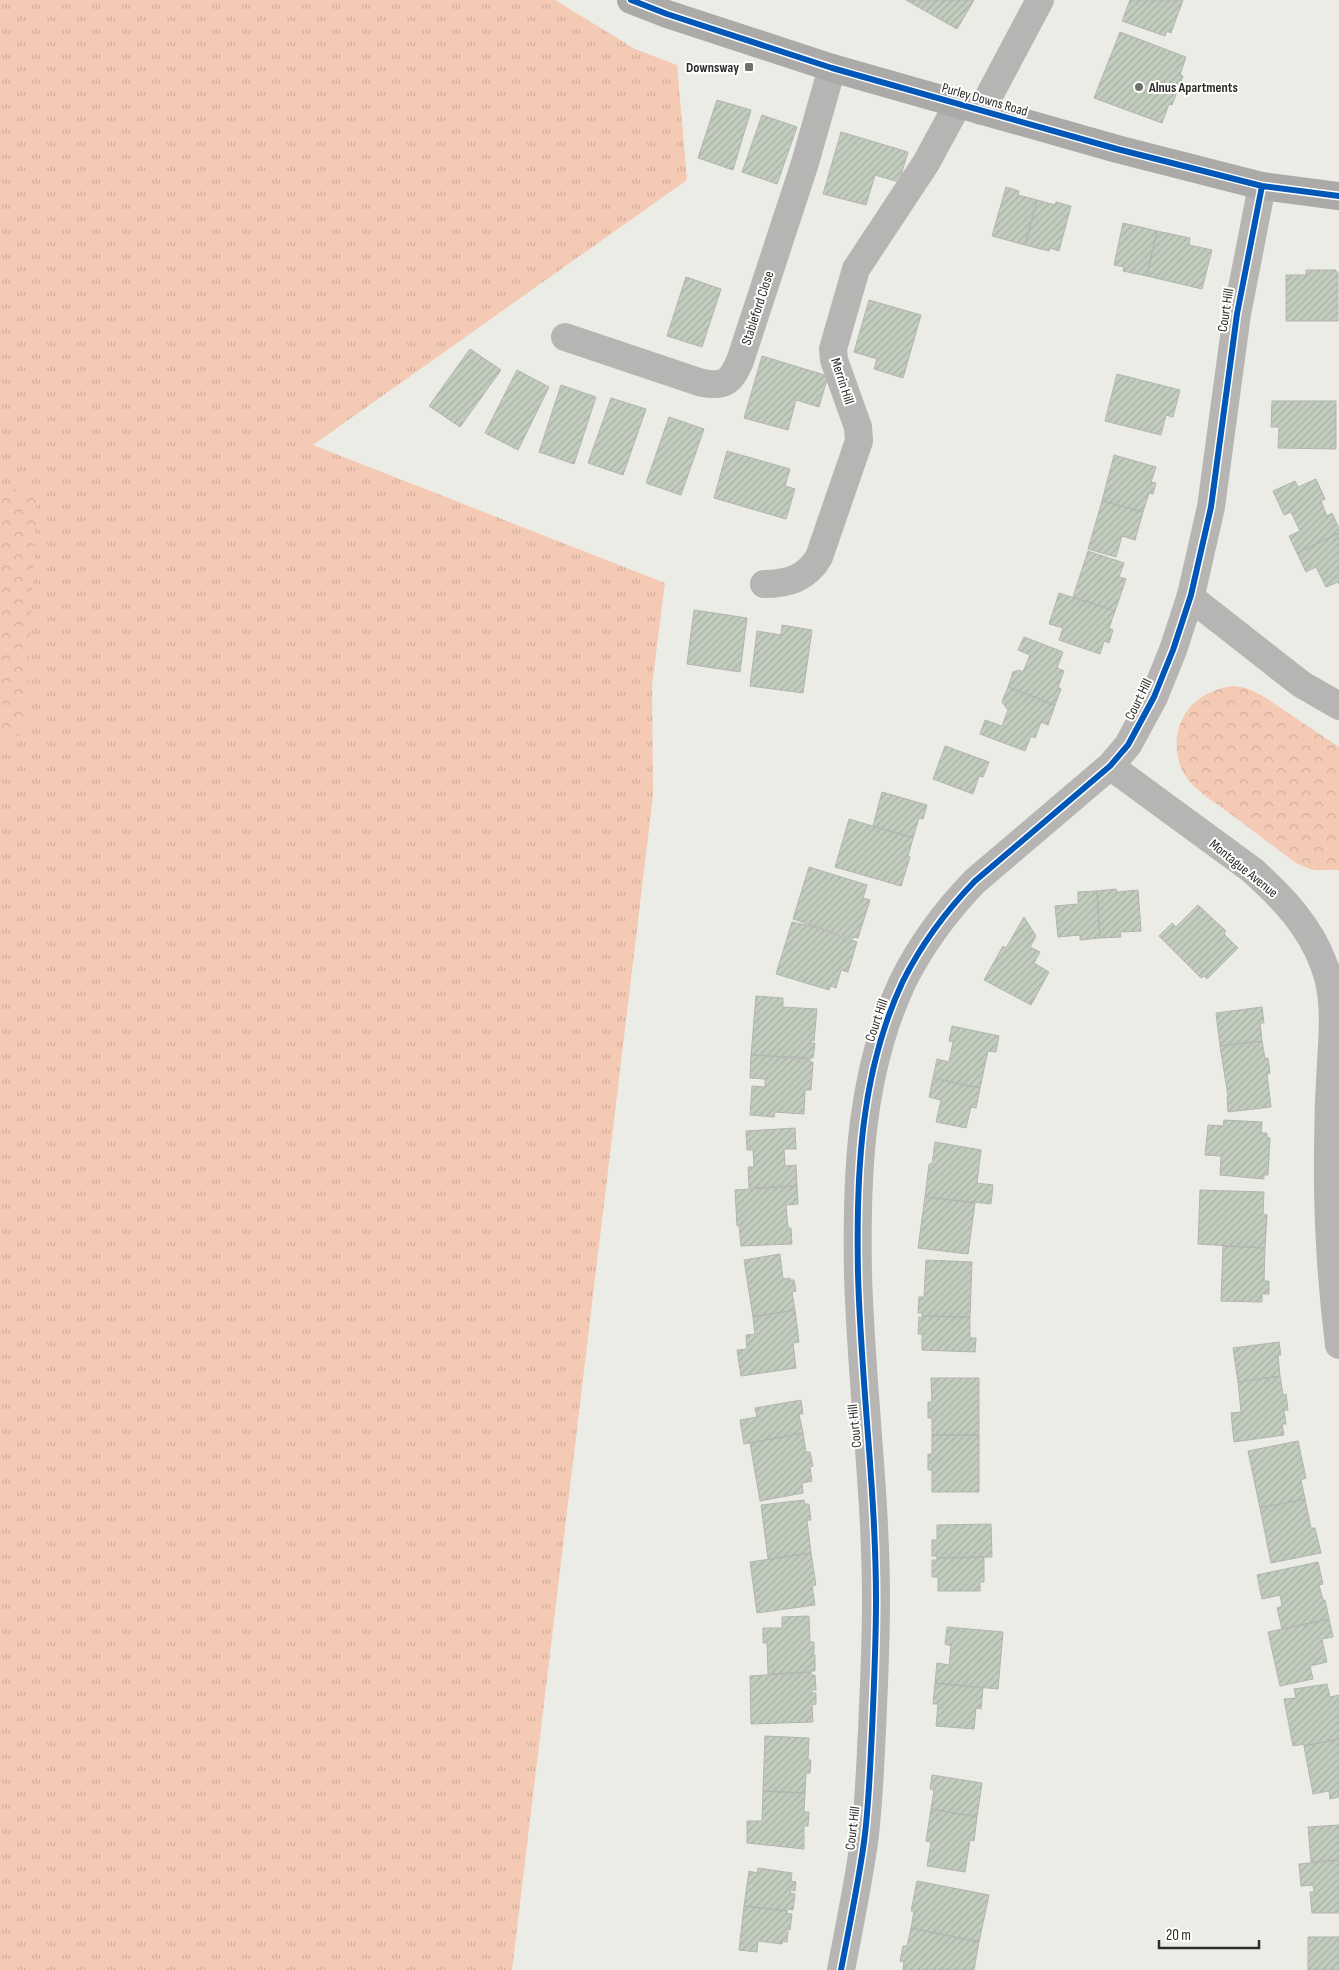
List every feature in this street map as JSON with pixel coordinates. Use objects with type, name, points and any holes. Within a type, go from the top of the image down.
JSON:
[{"type":"street","name":"Purley Downs Road","points":[[630,0],[832,68],[1118,150],[1262,186],[1339,196]]},
{"type":"street","points":[[969,108],[1040,0]]},
{"type":"street","name":"Stableford Close","points":[[565,337],[702,383],[715,385],[725,383],[733,375],[740,361],[805,163],[832,68]]},
{"type":"street","name":"Merrin Hill","points":[[764,584],[792,581],[809,570],[819,557],[859,441],[858,427],[834,360],[833,348],[853,274],[926,163],[969,108]]},
{"type":"street","name":"Court Hill","points":[[841,1970],[858,1876],[866,1817],[875,1670],[874,1522],[860,1344],[858,1235],[861,1146],[874,1066],[902,983],[916,957],[940,921],[975,881],[1110,766],[1128,745],[1154,697],[1173,650],[1202,551],[1214,489],[1236,314],[1262,186]]},
{"type":"street","points":[[1190,597],[1301,684],[1339,706]]},
{"type":"street","name":"Montague Avenue","points":[[1110,766],[1252,870],[1272,888],[1297,916],[1312,938],[1330,948],[1328,979],[1333,1012],[1328,1177],[1332,1277],[1339,1345]]},
{"type":"green space","points":[[0,0],[555,0],[635,49],[677,65],[687,180],[313,445],[665,583],[652,685],[653,796],[512,1970],[0,1970]]},
{"type":"green space","points":[[0,487],[37,493],[26,732],[0,744]]},
{"type":"green space","points":[[1234,686],[1246,688],[1263,696],[1339,747],[1339,870],[1312,870],[1296,863],[1194,786],[1181,768],[1177,753],[1177,738],[1184,716],[1193,704],[1205,695],[1219,689]]},
{"type":"building","points":[[906,0],[974,0],[957,29]]},
{"type":"building","points":[[1130,0],[1183,0],[1171,33],[1167,31],[1165,36],[1122,21]]},
{"type":"building","name":"Alnus Apartments","points":[[1120,32],[1186,57],[1180,75],[1183,76],[1172,105],[1169,104],[1162,123],[1094,98]]},
{"type":"building","points":[[717,100],[751,110],[733,170],[698,158]]},
{"type":"building","points":[[762,115],[797,127],[777,184],[742,172]]},
{"type":"building","points":[[841,132],[908,152],[899,182],[875,175],[866,205],[823,194]]},
{"type":"building","points":[[1006,187],[1019,191],[1018,195],[1037,200],[1025,245],[992,236]]},
{"type":"building","points":[[1037,200],[1055,205],[1056,202],[1071,206],[1059,251],[1050,248],[1049,251],[1025,245]]},
{"type":"building","points":[[1123,223],[1157,231],[1147,276],[1123,271],[1124,267],[1114,265]]},
{"type":"building","points":[[1157,231],[1190,238],[1189,245],[1212,250],[1202,289],[1147,276]]},
{"type":"building","points":[[1306,270],[1336,270],[1338,272],[1338,321],[1286,321],[1286,275],[1306,275]]},
{"type":"building","points":[[686,277],[721,289],[702,347],[667,336]]},
{"type":"building","points":[[869,300],[921,315],[903,378],[874,369],[877,359],[854,352]]},
{"type":"building","points":[[470,349],[501,370],[460,427],[429,406]]},
{"type":"building","points":[[762,356],[828,376],[819,407],[796,400],[788,430],[744,418]]},
{"type":"building","points":[[517,370],[549,387],[518,450],[485,433]]},
{"type":"building","points":[[1117,374],[1180,390],[1173,417],[1166,415],[1161,435],[1105,421]]},
{"type":"building","points":[[561,385],[596,397],[574,464],[539,452]]},
{"type":"building","points":[[611,398],[646,409],[623,475],[588,463]]},
{"type":"building","points":[[1272,401],[1336,401],[1336,449],[1278,448],[1279,427],[1271,427]]},
{"type":"building","points":[[669,417],[704,429],[681,495],[646,483]]},
{"type":"building","points":[[727,451],[790,469],[785,486],[795,489],[786,519],[714,498]]},
{"type":"building","points":[[1114,455],[1156,467],[1151,482],[1156,483],[1153,494],[1149,493],[1143,512],[1102,501]]},
{"type":"building","points":[[1316,479],[1325,499],[1321,501],[1327,516],[1332,513],[1339,528],[1339,533],[1297,553],[1289,536],[1300,531],[1291,512],[1284,515],[1273,491],[1295,481],[1298,487]]},
{"type":"building","points":[[1102,501],[1143,512],[1135,540],[1122,536],[1116,557],[1088,549]]},
{"type":"building","points":[[1339,533],[1339,584],[1338,582],[1326,587],[1316,567],[1306,572],[1297,553]]},
{"type":"building","points":[[1088,551],[1124,563],[1119,577],[1126,579],[1115,611],[1073,597]]},
{"type":"building","points":[[1059,593],[1115,611],[1109,628],[1113,630],[1109,643],[1104,641],[1100,654],[1059,640],[1063,628],[1049,624]]},
{"type":"building","points":[[694,610],[747,618],[740,672],[687,664]]},
{"type":"building","points":[[782,625],[812,630],[803,693],[750,686],[757,631],[781,635]]},
{"type":"building","points":[[1024,637],[1063,652],[1057,668],[1064,671],[1058,687],[1061,689],[1055,705],[1008,687],[1013,672],[1019,670],[1023,672],[1030,655],[1018,650]]},
{"type":"building","points":[[1008,687],[1055,705],[1048,725],[1041,722],[1035,738],[1031,736],[1025,751],[980,734],[985,720],[1002,726],[1008,710],[1002,702]]},
{"type":"building","points":[[945,746],[989,762],[983,777],[979,776],[973,794],[933,779]]},
{"type":"building","points":[[882,792],[927,805],[923,819],[919,818],[913,838],[873,826]]},
{"type":"building","points":[[849,819],[913,838],[908,856],[910,857],[901,886],[835,867]]},
{"type":"building","points":[[809,867],[867,885],[863,898],[870,900],[858,938],[853,937],[853,939],[793,919]]},
{"type":"building","points":[[1116,889],[1117,892],[1138,890],[1141,931],[1120,932],[1121,937],[1100,938],[1097,891]]},
{"type":"building","points":[[1097,891],[1100,938],[1080,940],[1080,935],[1058,937],[1055,906],[1078,904],[1078,892]]},
{"type":"building","points":[[1198,905],[1226,931],[1224,934],[1238,948],[1207,979],[1204,976],[1201,978],[1159,936],[1172,923],[1176,927]]},
{"type":"building","points":[[1024,917],[1036,936],[1030,947],[1040,952],[1034,963],[1049,972],[1031,1005],[984,980],[1003,946],[1006,948]]},
{"type":"building","points":[[792,922],[811,926],[857,942],[848,972],[841,970],[836,988],[831,986],[829,990],[776,974]]},
{"type":"building","points":[[756,996],[783,998],[783,1007],[817,1009],[814,1041],[811,1040],[811,1043],[815,1043],[813,1058],[751,1055]]},
{"type":"building","points":[[1262,1007],[1264,1023],[1260,1023],[1262,1041],[1220,1046],[1216,1013]]},
{"type":"building","points":[[952,1026],[999,1036],[996,1052],[988,1051],[980,1088],[933,1078],[937,1059],[949,1062],[953,1042],[949,1041]]},
{"type":"building","points":[[1262,1041],[1265,1059],[1268,1058],[1270,1073],[1267,1074],[1271,1107],[1228,1112],[1228,1096],[1220,1046]]},
{"type":"building","points":[[751,1055],[810,1059],[810,1062],[813,1062],[811,1090],[805,1090],[804,1114],[775,1112],[774,1117],[750,1115],[752,1086],[765,1087],[765,1079],[750,1078]]},
{"type":"building","points":[[933,1078],[980,1088],[976,1108],[971,1107],[966,1128],[936,1122],[941,1100],[929,1097]]},
{"type":"building","points":[[1224,1120],[1262,1122],[1261,1133],[1267,1133],[1267,1137],[1270,1138],[1268,1175],[1264,1175],[1264,1179],[1220,1175],[1221,1156],[1205,1155],[1208,1125],[1223,1126]]},
{"type":"building","points":[[795,1128],[796,1149],[784,1149],[785,1166],[796,1165],[797,1186],[749,1188],[748,1167],[754,1167],[753,1150],[747,1150],[746,1131]]},
{"type":"building","points":[[935,1142],[981,1150],[977,1183],[993,1185],[991,1204],[925,1197],[929,1164],[932,1164]]},
{"type":"building","points":[[797,1186],[798,1204],[786,1205],[788,1228],[791,1228],[792,1244],[741,1246],[739,1225],[737,1226],[735,1190]]},
{"type":"building","points":[[1200,1190],[1264,1192],[1263,1214],[1267,1215],[1265,1248],[1198,1244]]},
{"type":"building","points":[[925,1197],[975,1203],[968,1254],[918,1248]]},
{"type":"building","points":[[1223,1246],[1265,1248],[1264,1281],[1269,1281],[1269,1294],[1262,1294],[1262,1302],[1221,1301]]},
{"type":"building","points":[[780,1254],[783,1279],[790,1278],[790,1280],[794,1280],[796,1291],[792,1292],[795,1310],[753,1317],[744,1260]]},
{"type":"building","points":[[926,1260],[972,1262],[970,1317],[922,1316],[922,1313],[918,1313],[919,1297],[924,1297]]},
{"type":"building","points":[[795,1310],[799,1342],[793,1343],[796,1368],[741,1376],[737,1350],[747,1349],[746,1335],[755,1334],[753,1317]]},
{"type":"building","points":[[922,1316],[970,1317],[970,1338],[976,1338],[975,1352],[922,1350],[922,1334],[918,1334],[919,1317],[922,1318]]},
{"type":"building","points":[[1279,1342],[1281,1355],[1278,1355],[1280,1376],[1238,1382],[1233,1348]]},
{"type":"building","points":[[1280,1376],[1283,1395],[1286,1394],[1288,1410],[1284,1410],[1286,1424],[1282,1424],[1284,1435],[1234,1442],[1231,1413],[1241,1412],[1238,1382]]},
{"type":"building","points":[[931,1378],[979,1378],[979,1435],[932,1435],[932,1418],[928,1418],[928,1402],[932,1402]]},
{"type":"building","points":[[801,1400],[803,1414],[799,1414],[803,1433],[744,1444],[740,1420],[757,1417],[755,1408]]},
{"type":"building","points":[[803,1433],[806,1452],[810,1452],[813,1466],[810,1467],[812,1481],[802,1483],[803,1493],[760,1501],[750,1443]]},
{"type":"building","points":[[932,1435],[979,1435],[979,1492],[932,1492],[932,1470],[928,1470],[928,1454],[932,1454]]},
{"type":"building","points":[[1298,1441],[1306,1478],[1301,1480],[1305,1499],[1260,1508],[1248,1451]]},
{"type":"building","points":[[1305,1499],[1311,1528],[1315,1528],[1321,1553],[1271,1563],[1260,1508]]},
{"type":"building","points":[[804,1500],[805,1504],[809,1504],[811,1520],[807,1520],[811,1553],[768,1559],[761,1505]]},
{"type":"building","points":[[991,1524],[992,1557],[937,1558],[937,1556],[932,1556],[932,1540],[937,1540],[937,1525]]},
{"type":"building","points":[[811,1553],[816,1585],[812,1586],[815,1605],[757,1613],[750,1562]]},
{"type":"building","points":[[984,1557],[984,1582],[980,1582],[980,1591],[938,1591],[938,1577],[932,1577],[932,1560],[937,1560],[937,1558]]},
{"type":"building","points":[[1318,1562],[1323,1584],[1319,1585],[1323,1600],[1325,1600],[1329,1619],[1282,1629],[1277,1608],[1282,1606],[1280,1595],[1262,1599],[1257,1575]]},
{"type":"building","points":[[809,1616],[810,1642],[814,1642],[814,1653],[811,1653],[815,1655],[815,1671],[768,1674],[767,1643],[763,1643],[763,1628],[782,1628],[782,1617]]},
{"type":"building","points":[[1329,1619],[1333,1637],[1322,1639],[1327,1662],[1310,1666],[1313,1679],[1280,1686],[1268,1632]]},
{"type":"building","points":[[947,1627],[1003,1632],[998,1689],[935,1683],[937,1663],[949,1665],[951,1646],[945,1644]]},
{"type":"building","points":[[811,1672],[811,1675],[815,1675],[816,1690],[812,1690],[812,1693],[816,1693],[816,1704],[812,1705],[813,1722],[751,1724],[750,1676]]},
{"type":"building","points":[[935,1683],[983,1688],[981,1709],[976,1708],[974,1729],[936,1726],[938,1704],[933,1704]]},
{"type":"building","points":[[1327,1684],[1330,1697],[1339,1695],[1339,1739],[1304,1746],[1304,1744],[1293,1746],[1284,1699],[1296,1698],[1294,1689]]},
{"type":"building","points":[[765,1736],[809,1738],[808,1760],[811,1760],[810,1773],[806,1773],[805,1793],[763,1791]]},
{"type":"building","points":[[1339,1739],[1339,1797],[1330,1799],[1329,1791],[1313,1794],[1304,1746]]},
{"type":"building","points":[[932,1775],[982,1783],[977,1817],[931,1809],[934,1790],[930,1789]]},
{"type":"building","points":[[763,1791],[805,1793],[804,1812],[809,1812],[808,1826],[804,1826],[804,1849],[747,1843],[747,1821],[762,1821]]},
{"type":"building","points":[[931,1809],[977,1817],[974,1841],[970,1840],[965,1872],[927,1866],[931,1842],[926,1841]]},
{"type":"building","points":[[1339,1825],[1339,1860],[1311,1862],[1308,1827]]},
{"type":"building","points":[[1339,1860],[1339,1913],[1312,1913],[1310,1892],[1314,1892],[1313,1885],[1301,1886],[1299,1864]]},
{"type":"building","points":[[758,1868],[792,1873],[791,1881],[796,1882],[795,1891],[791,1890],[790,1893],[795,1894],[793,1910],[744,1906],[749,1871],[757,1873]]},
{"type":"building","points":[[917,1881],[989,1895],[979,1942],[911,1928],[914,1911],[911,1911]]},
{"type":"building","points":[[744,1906],[787,1911],[787,1913],[792,1914],[790,1930],[785,1930],[785,1932],[788,1932],[787,1942],[783,1941],[782,1944],[758,1941],[757,1952],[739,1950]]},
{"type":"building","points":[[911,1928],[979,1942],[974,1970],[903,1970],[904,1962],[900,1961],[903,1946],[907,1946]]},
{"type":"building","points":[[1308,1937],[1339,1937],[1339,1970],[1308,1970]]},
{"type":"cycle path","points":[[631,0],[667,14],[832,68],[1117,149],[1262,186],[1339,196]]},
{"type":"cycle path","points":[[841,1970],[866,1828],[874,1681],[876,1616],[874,1518],[858,1274],[860,1162],[869,1088],[889,1016],[903,981],[926,941],[944,916],[975,881],[1110,766],[1128,745],[1154,697],[1173,650],[1191,595],[1211,507],[1237,314],[1262,186]]},
{"type":"place","name":"Downsway","points":[[749,67]]},
{"type":"place","name":"Alnus Apartments","points":[[1139,87]]}]
